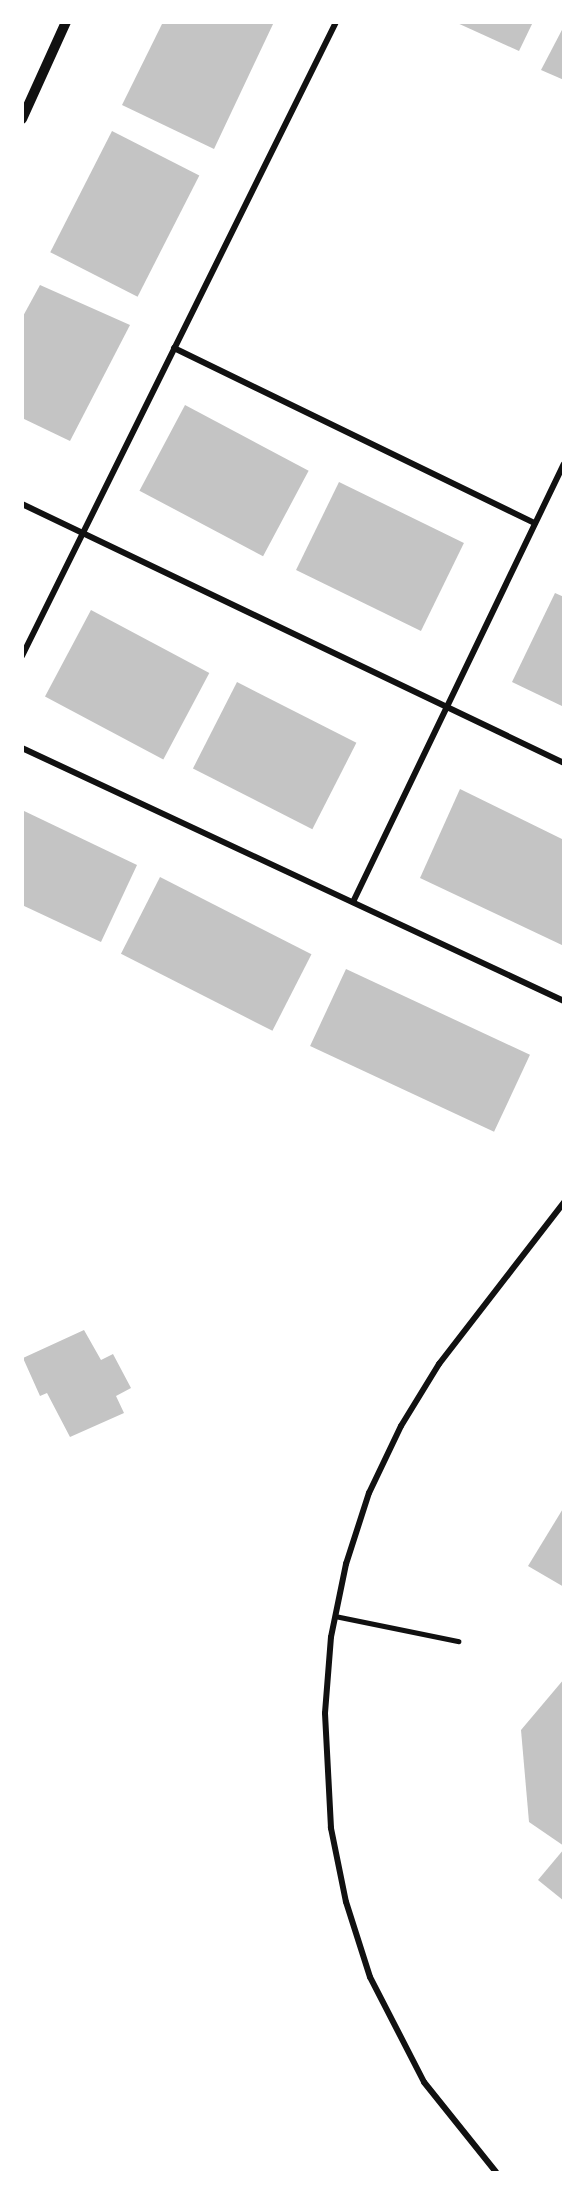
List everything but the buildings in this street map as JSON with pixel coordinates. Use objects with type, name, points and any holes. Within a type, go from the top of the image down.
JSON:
[{"type":"street","points":[[22,119],[66,22]]},
{"type":"street","points":[[22,656],[336,22]]},
{"type":"street","points":[[174,348],[535,522]]},
{"type":"street","points":[[353,902],[564,464]]},
{"type":"street","points":[[22,504],[564,763]]},
{"type":"street","points":[[22,748],[564,1001]]},
{"type":"street","points":[[496,2172],[424,2082],[382,2004],[346,1902],[331,1828],[324,1752],[335,1616],[369,1493],[401,1426],[439,1364],[564,1202]]},
{"type":"lane","points":[[335,1616],[458,1641]]}]
